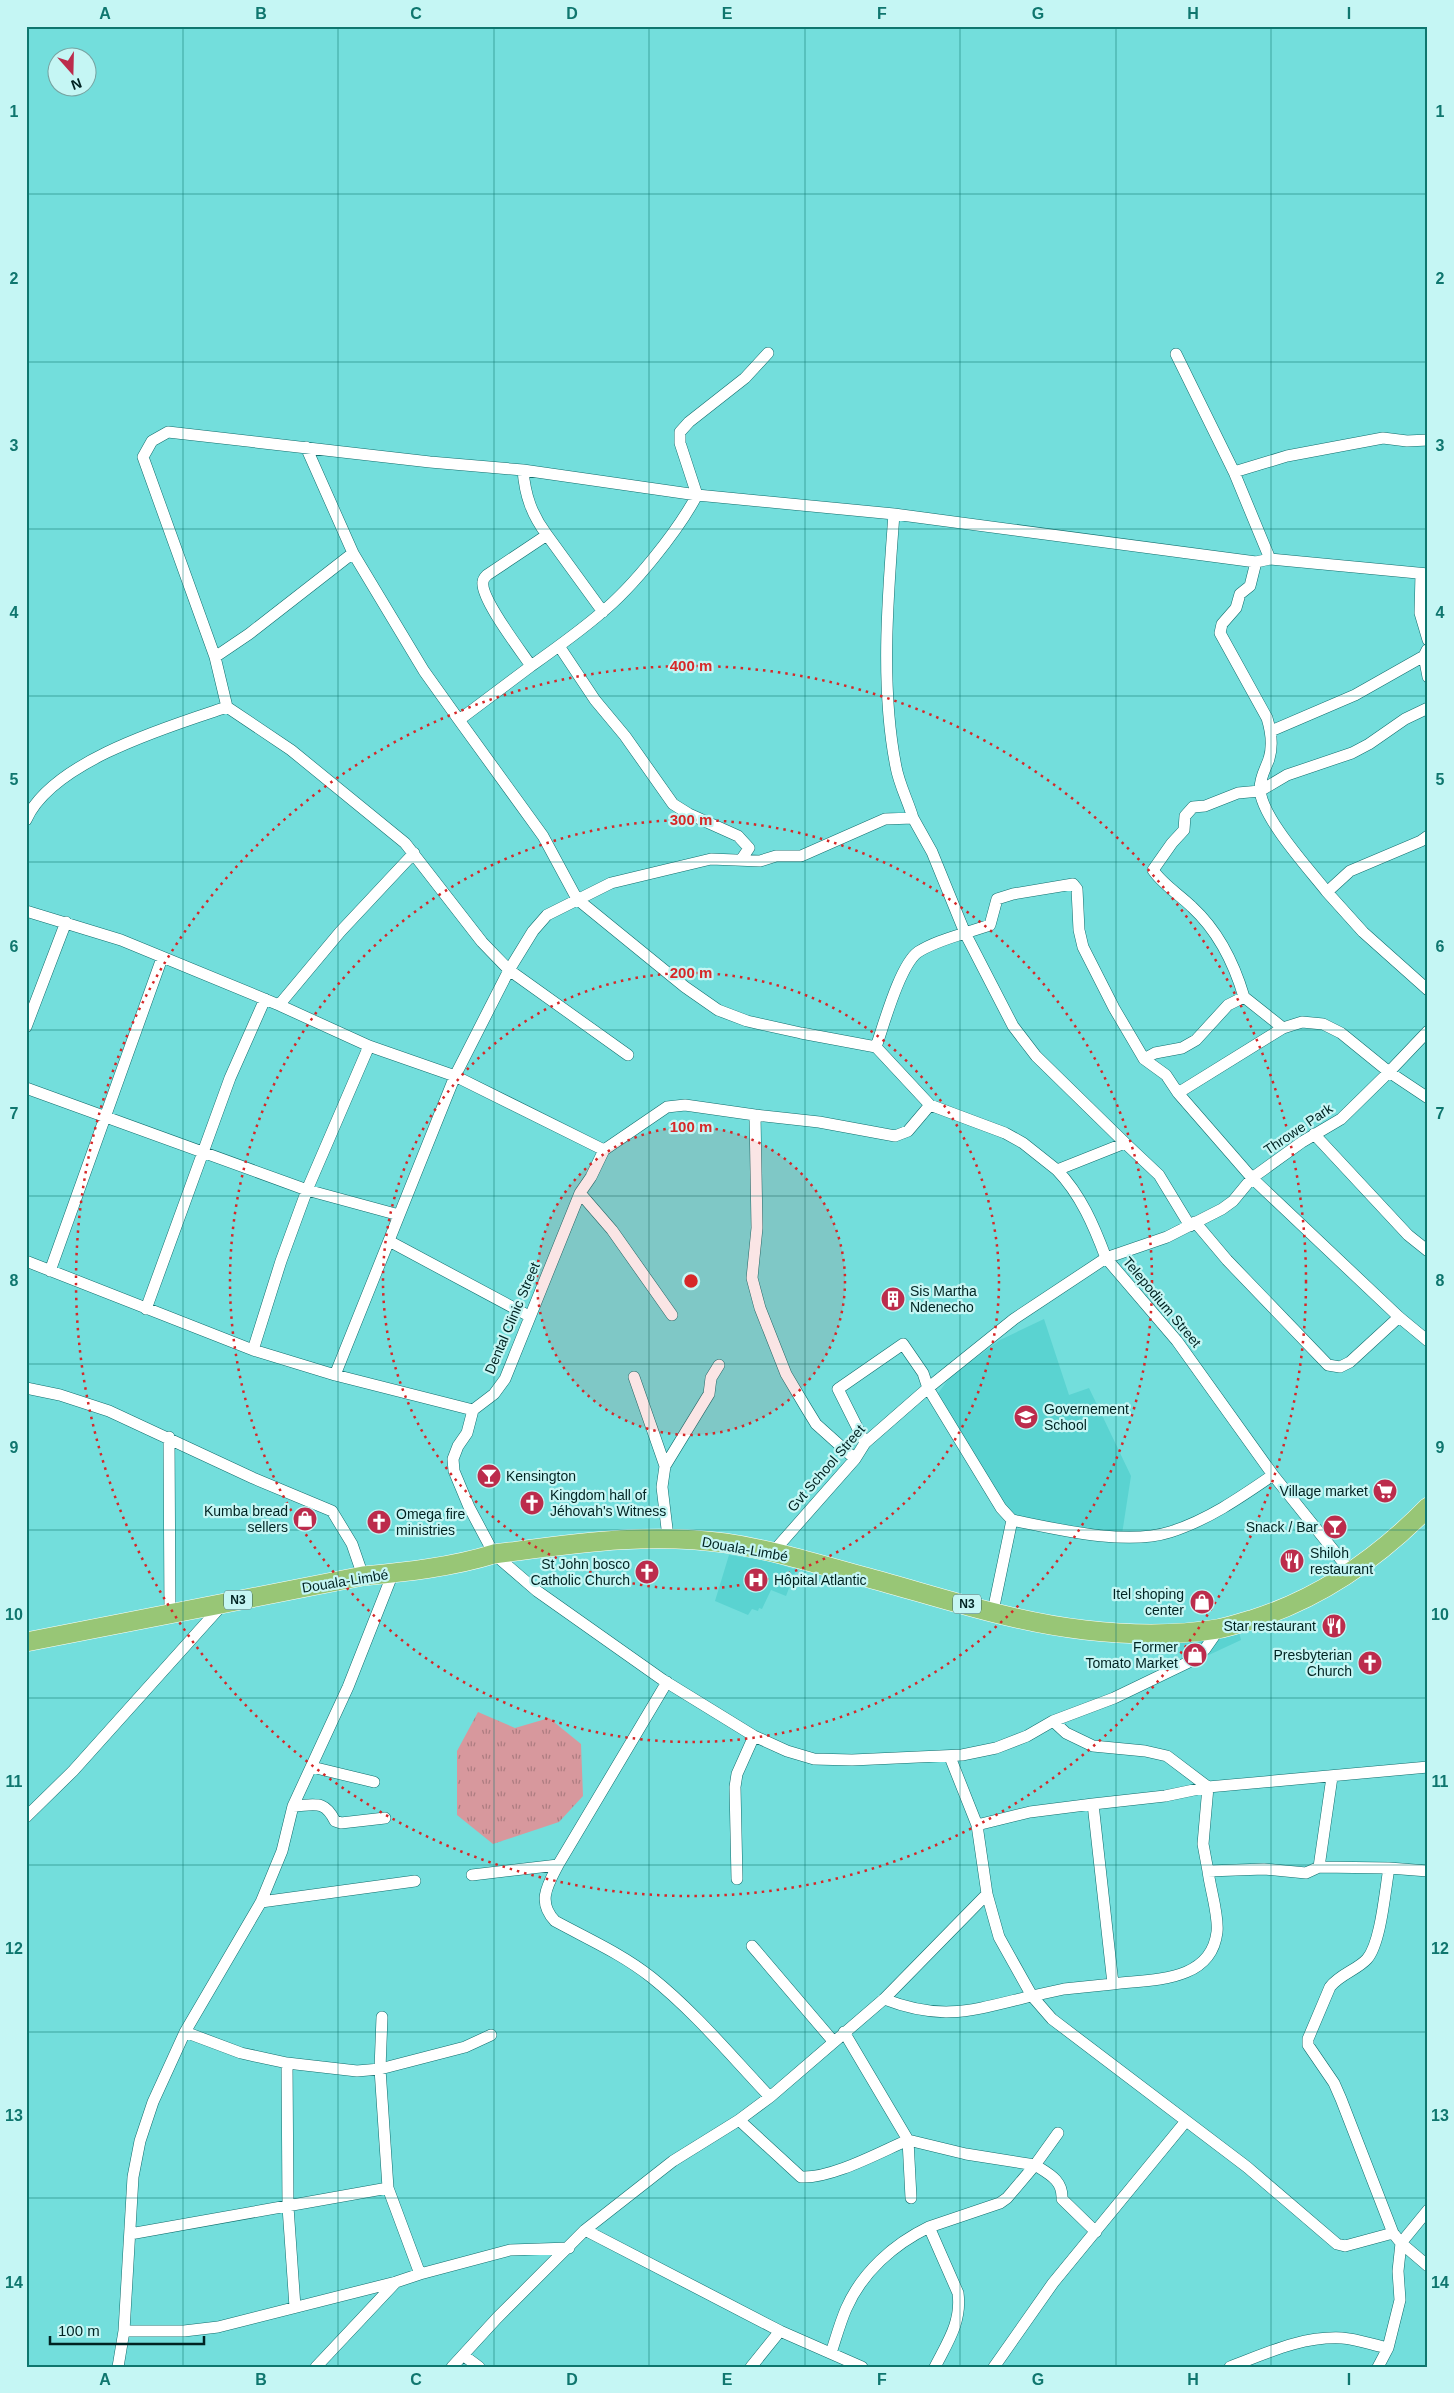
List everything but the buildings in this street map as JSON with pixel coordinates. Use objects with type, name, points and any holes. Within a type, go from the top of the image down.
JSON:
[{"type":"highway","name":"Douala-Limbé","points":[[26,1642],[363,1576],[393,1573],[476,1559],[494,1554],[614,1539],[668,1537],[725,1543],[773,1552],[1032,1621],[1084,1630],[1154,1634],[1219,1629],[1273,1613],[1321,1592],[1351,1572],[1407,1528],[1428,1507]]},
{"type":"street","points":[[459,720],[559,646],[619,597],[688,513],[697,495],[680,443],[680,432],[689,422],[745,378],[768,353]]},
{"type":"street","points":[[1176,354],[1234,472],[1270,559]]},
{"type":"street","points":[[628,1055],[509,970],[482,942],[414,853],[397,836],[291,750],[227,708],[215,657],[143,457],[152,441],[168,432],[430,462],[523,470],[697,495],[894,514],[1256,562],[1270,559],[1424,574],[1420,614],[1428,640]]},
{"type":"street","points":[[1234,472],[1287,456],[1383,438],[1407,441],[1428,440]]},
{"type":"street","points":[[306,447],[353,553],[424,671],[543,836],[576,899],[685,987],[718,1010],[747,1020],[801,1033],[876,1046],[930,1104],[1005,1133],[1023,1143],[1057,1170],[1070,1184],[1084,1208],[1106,1258]]},
{"type":"street","points":[[523,470],[528,503],[535,518],[603,612]]},
{"type":"street","points":[[894,514],[890,565],[888,691],[896,768],[913,818],[932,852],[965,933],[1013,1026],[1036,1056],[1160,1175],[1192,1224],[1328,1365],[1340,1367],[1350,1362],[1399,1317]]},
{"type":"street","points":[[531,666],[492,606],[484,589],[483,582],[486,575],[547,535]]},
{"type":"street","points":[[215,657],[249,634],[353,553]]},
{"type":"street","points":[[1256,562],[1250,586],[1240,594],[1236,608],[1222,624],[1220,633],[1266,718],[1271,731],[1271,749],[1261,776],[1260,791],[1275,825],[1327,892],[1363,932],[1428,990]]},
{"type":"street","points":[[559,646],[595,700],[625,736],[673,804],[689,814],[738,836],[749,848],[741,860]]},
{"type":"street","points":[[1271,731],[1355,695],[1426,653],[1428,677]]},
{"type":"street","points":[[26,820],[42,797],[77,767],[149,734],[227,708]]},
{"type":"street","points":[[1282,1028],[1244,997],[1229,956],[1211,928],[1196,910],[1152,870],[1166,850],[1184,830],[1185,816],[1193,807],[1204,806],[1238,792],[1260,791],[1287,775],[1336,759],[1369,744],[1405,719],[1428,708]]},
{"type":"street","points":[[335,1375],[455,1076],[509,970],[540,921],[576,899],[611,883],[711,860],[760,861],[776,856],[801,856],[885,819],[913,818]]},
{"type":"street","points":[[1327,892],[1350,871],[1421,841],[1428,836]]},
{"type":"street","points":[[279,1005],[340,932],[414,853]]},
{"type":"street","points":[[876,1046],[895,991],[909,962],[917,953],[937,942],[990,925],[997,899],[1012,894],[1073,884],[1077,889],[1079,930],[1083,947],[1114,1008],[1144,1059],[1166,1075],[1178,1093],[1252,1178],[1399,1317],[1428,1341]]},
{"type":"street","points":[[26,911],[121,940],[265,999],[369,1046],[455,1076],[604,1150],[666,1107],[685,1105],[820,1122],[895,1136],[908,1131],[930,1104]]},
{"type":"street","points":[[26,1027],[66,922]]},
{"type":"street","points":[[50,1271],[162,958]]},
{"type":"street","points":[[1144,1059],[1155,1053],[1182,1048],[1196,1040],[1228,1006],[1244,997]]},
{"type":"street","points":[[146,1309],[230,1078],[265,999]]},
{"type":"street","points":[[1178,1093],[1282,1028],[1302,1022],[1323,1024],[1341,1033],[1389,1072],[1428,1098]]},
{"type":"street","name":"Throwe Park","points":[[1252,1178],[1314,1134],[1341,1119],[1428,1030]]},
{"type":"street","points":[[253,1350],[281,1261],[307,1190],[369,1046]]},
{"type":"street","points":[[26,1088],[307,1190],[399,1215]]},
{"type":"street","points":[[756,1115],[757,1228],[752,1278],[760,1308],[786,1374],[816,1424],[855,1460]]},
{"type":"street","points":[[1314,1134],[1408,1235],[1428,1251]]},
{"type":"street","points":[[1057,1170],[1125,1142]]},
{"type":"street","name":"Dental Clinic Street","points":[[472,1410],[494,1394],[505,1379],[580,1193],[591,1177],[604,1150]]},
{"type":"street","name":"Telepodium Street","points":[[1252,1178],[1233,1201],[1222,1209],[1167,1237],[1106,1258],[1178,1341],[1273,1475],[1351,1572]]},
{"type":"street","points":[[580,1193],[612,1230],[672,1315]]},
{"type":"street","points":[[389,1241],[529,1316]]},
{"type":"street","name":"Gvt School Street","points":[[773,1552],[855,1460],[865,1443],[928,1388],[1014,1319],[1106,1258]]},
{"type":"street","points":[[26,1261],[253,1350],[335,1375],[472,1410],[466,1433],[453,1459],[454,1472],[469,1507],[494,1554],[537,1591],[572,1617],[667,1682],[754,1736],[787,1752],[814,1759],[950,1757],[996,1748],[1027,1736],[1053,1721],[1114,1698],[1195,1659],[1205,1650],[1219,1629]]},
{"type":"street","points":[[865,1443],[840,1396],[839,1387],[903,1344],[923,1373],[928,1388],[1001,1508],[1012,1520],[1062,1530],[1144,1537],[1169,1532],[1208,1516],[1273,1475]]},
{"type":"street","points":[[668,1537],[662,1487],[665,1466],[709,1394],[711,1378],[719,1365]]},
{"type":"street","points":[[634,1376],[665,1466]]},
{"type":"street","points":[[26,1388],[60,1395],[109,1411],[169,1437],[253,1478],[332,1511],[352,1544],[363,1576]]},
{"type":"street","points":[[169,1437],[170,1614]]},
{"type":"street","points":[[993,1611],[1012,1520]]},
{"type":"street","points":[[118,2367],[124,2331],[133,2177],[140,2141],[153,2102],[185,2032],[261,1902],[282,1851],[293,1806],[348,1687],[393,1573]]},
{"type":"street","points":[[26,1817],[73,1771],[224,1603]]},
{"type":"street","points":[[667,1682],[558,1865],[545,1889],[543,1898],[549,1914],[555,1921],[622,1956],[651,1977],[681,2003],[770,2097]]},
{"type":"street","points":[[1053,1721],[1072,1737],[1093,1746],[1145,1751],[1167,1756],[1208,1787]]},
{"type":"street","points":[[738,1880],[735,1787],[737,1774],[754,1736]]},
{"type":"street","points":[[950,1757],[977,1825],[987,1894],[999,1937],[1032,1996],[1052,2019],[1247,2167],[1337,2244],[1345,2246],[1393,2233]]},
{"type":"street","points":[[312,1767],[374,1782]]},
{"type":"street","points":[[977,1825],[1030,1812],[1165,1796],[1208,1787],[1428,1767]]},
{"type":"street","points":[[1319,1867],[1332,1777]]},
{"type":"street","points":[[884,1999],[909,2009],[956,2013],[980,2010],[1064,1989],[1180,1976],[1195,1969],[1214,1945],[1217,1931],[1203,1844],[1208,1787]]},
{"type":"street","points":[[1093,1804],[1113,1984]]},
{"type":"street","points":[[293,1806],[322,1805],[329,1809],[335,1822],[341,1823],[385,1818]]},
{"type":"street","points":[[472,1875],[558,1865]]},
{"type":"street","points":[[1208,1871],[1264,1869],[1306,1873],[1319,1867],[1389,1868],[1428,1871]]},
{"type":"street","points":[[1389,1868],[1375,1947],[1366,1961],[1336,1980],[1330,1987],[1308,2039],[1308,2045],[1334,2083],[1393,2233],[1401,2243],[1428,2266]]},
{"type":"street","points":[[261,1902],[415,1881]]},
{"type":"street","points":[[452,2367],[497,2318],[585,2230],[673,2160],[739,2120],[770,2097],[884,1999],[987,1894]]},
{"type":"street","points":[[752,1946],[833,2041]]},
{"type":"street","points":[[382,2017],[380,2069],[388,2188],[420,2274]]},
{"type":"street","points":[[185,2032],[233,2050],[287,2063],[357,2071],[380,2069],[465,2047],[491,2034]]},
{"type":"street","points":[[844,2032],[908,2140],[911,2198]]},
{"type":"street","points":[[287,2063],[288,2206],[295,2307]]},
{"type":"street","points":[[739,2120],[802,2177],[813,2178],[830,2173],[908,2140],[966,2154],[1035,2165],[1059,2183],[1063,2189],[1062,2199],[1096,2232]]},
{"type":"street","points":[[994,2367],[1053,2283],[1186,2121]]},
{"type":"street","points":[[831,2352],[846,2308],[885,2254],[907,2238],[929,2227],[1000,2203],[1007,2198],[1035,2165],[1058,2133]]},
{"type":"street","points":[[130,2234],[388,2188]]},
{"type":"street","points":[[1378,2367],[1388,2348],[1400,2300],[1398,2271],[1401,2243],[1428,2210]]},
{"type":"street","points":[[929,2227],[958,2294],[960,2304],[948,2345],[935,2367]]},
{"type":"street","points":[[585,2230],[780,2331],[862,2367]]},
{"type":"street","points":[[124,2331],[184,2331],[218,2327],[396,2282],[510,2250],[569,2248]]},
{"type":"street","points":[[316,2367],[396,2282]]},
{"type":"street","points":[[751,2367],[780,2331]]},
{"type":"street","points":[[1230,2367],[1290,2344],[1315,2339],[1344,2338],[1388,2348]]},
{"type":"street","points":[[463,2355],[479,2367]]},
{"type":"shaded area","name":"Governement School","points":[[1044,1319],[1069,1395],[1089,1388],[1131,1476],[1122,1534],[1014,1521],[936,1396],[950,1377],[1000,1340]]},
{"type":"shaded area","name":"Hôpital Atlantic","points":[[729,1555],[773,1562],[796,1570],[786,1596],[771,1590],[762,1609],[759,1608],[758,1611],[752,1609],[748,1615],[715,1601]]},
{"type":"shaded area","name":"Former Tomato Market","points":[[1239,1632],[1241,1640],[1183,1667],[1179,1642]]},
{"type":"green space","points":[[478,1712],[515,1728],[549,1718],[581,1744],[583,1796],[559,1822],[493,1844],[457,1815],[457,1751]]},
{"type":"place","name":"Sis Martha Ndenecho","points":[[893,1299]]},
{"type":"place","name":"Governement School","points":[[1026,1417]]},
{"type":"place","name":"Kensington","points":[[489,1476]]},
{"type":"place","name":"Village market","points":[[1385,1491]]},
{"type":"place","name":"Kingdom hall of Jéhovah's Witness","points":[[532,1503]]},
{"type":"place","name":"Kumba bread sellers","points":[[305,1519]]},
{"type":"place","name":"Omega fire ministries","points":[[379,1522]]},
{"type":"place","name":"Snack / Bar","points":[[1335,1527]]},
{"type":"place","name":"Shiloh restaurant","points":[[1292,1561]]},
{"type":"place","name":"St John bosco Catholic Church","points":[[647,1572]]},
{"type":"place","name":"Hôpital Atlantic","points":[[756,1580]]},
{"type":"place","name":"Itel shoping center","points":[[1202,1602]]},
{"type":"place","name":"Star restaurant","points":[[1334,1626]]},
{"type":"place","name":"Former Tomato Market","points":[[1195,1655]]},
{"type":"place","name":"Presbyterian Church","points":[[1370,1663]]}]
